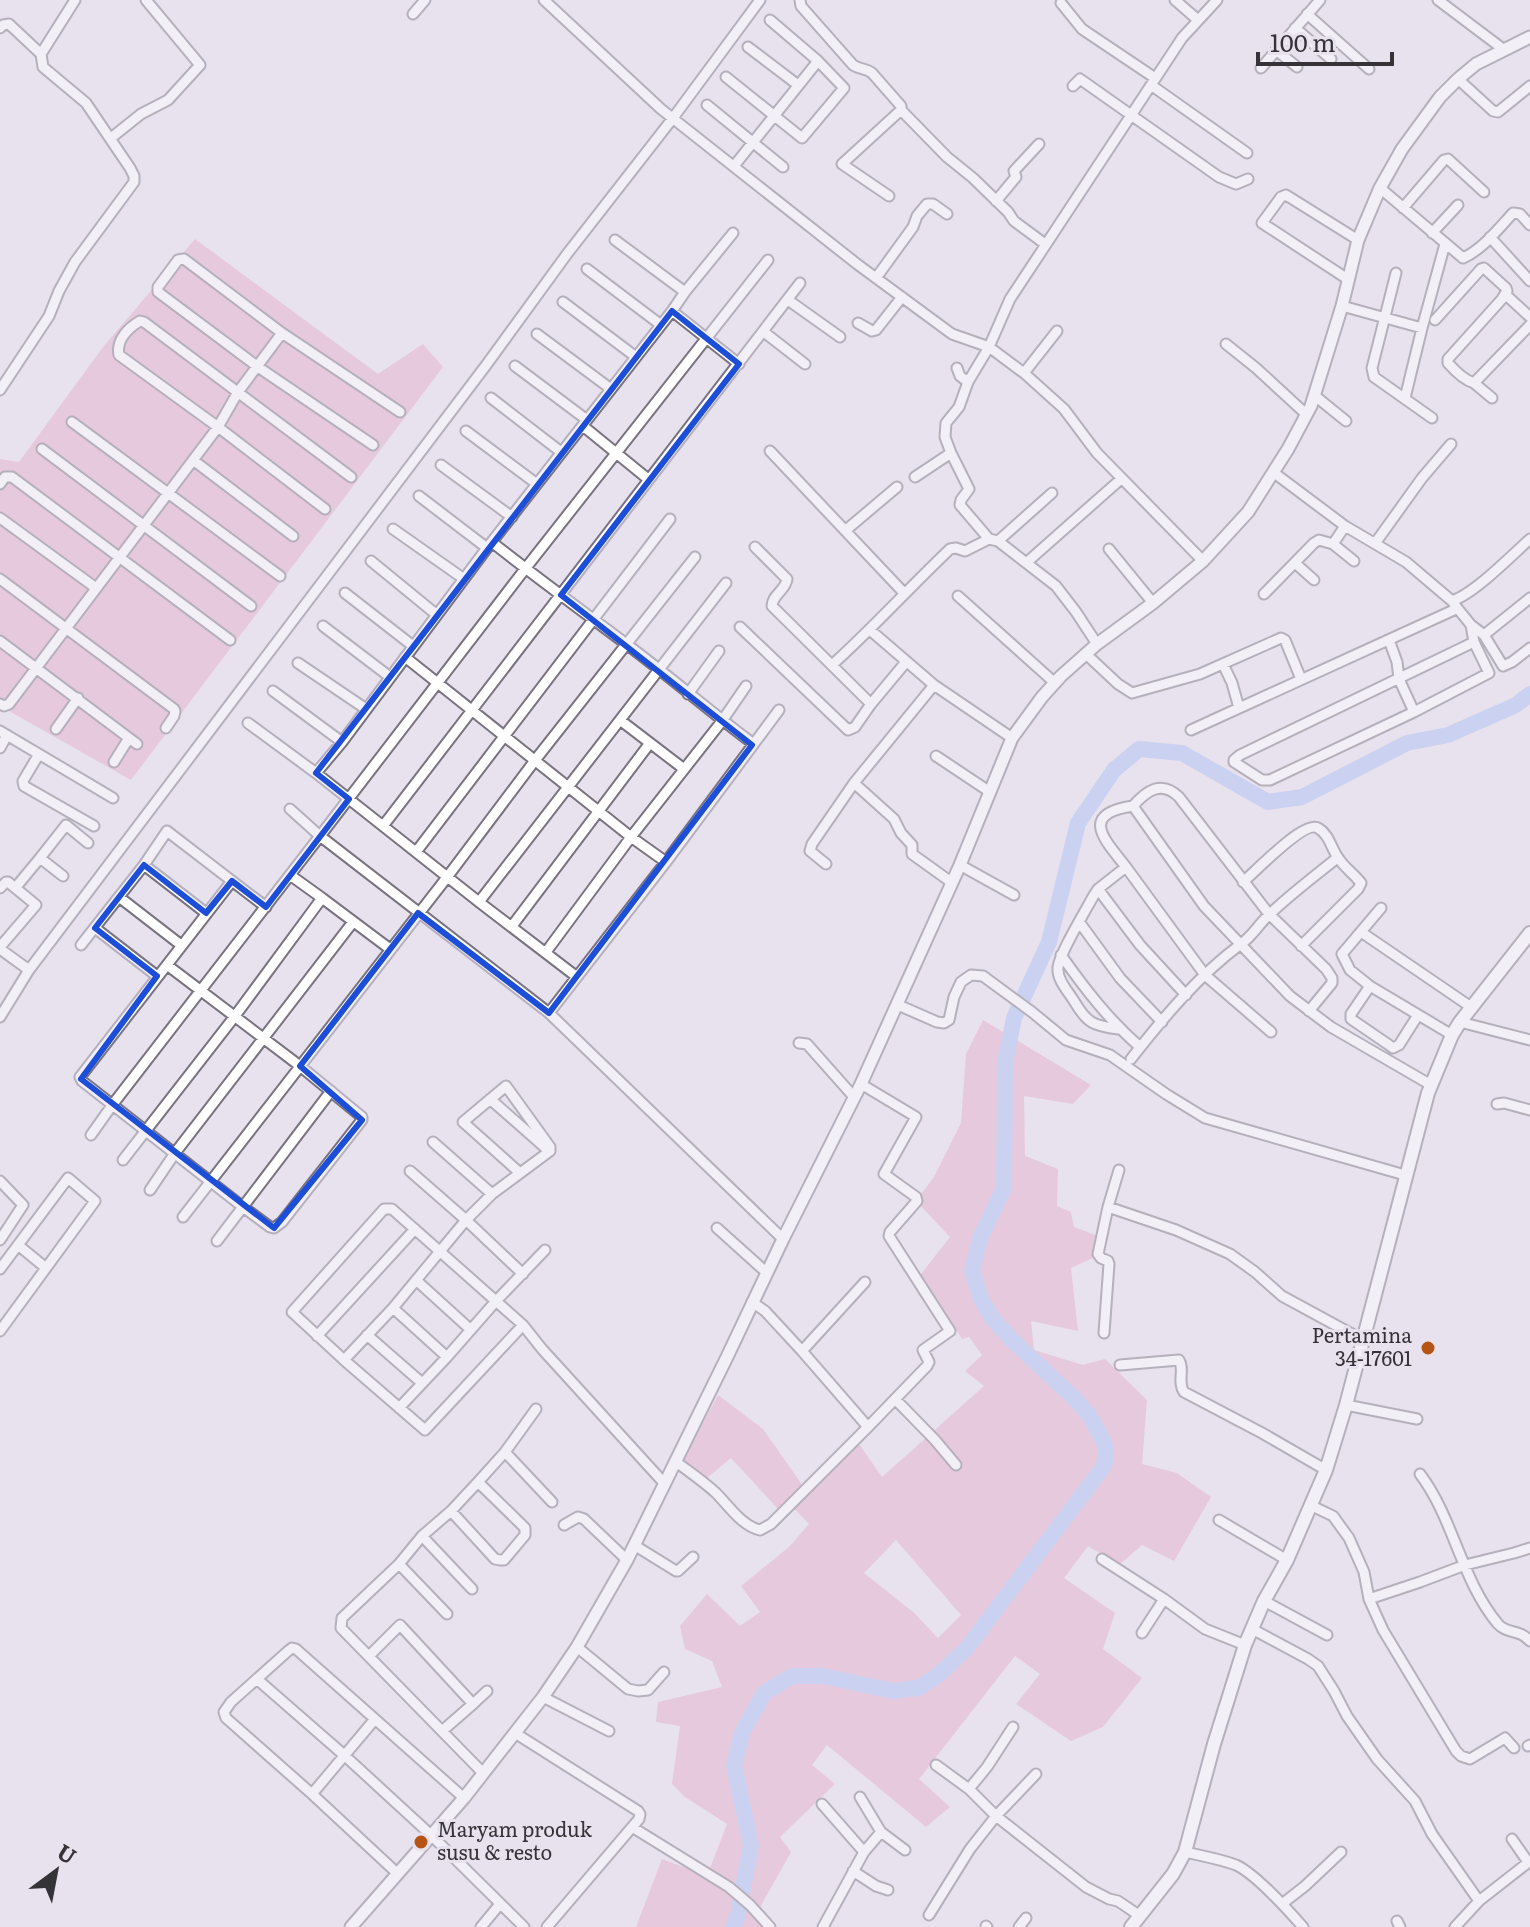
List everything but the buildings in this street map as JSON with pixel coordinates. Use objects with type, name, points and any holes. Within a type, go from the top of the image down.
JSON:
[{"type":"main road","points":[[1131,1927],[1173,1874],[1185,1852],[1217,1732],[1245,1645],[1312,1506],[1326,1470],[1429,1089],[1460,1022],[1530,933]]},
{"type":"street","points":[[111,138],[148,110],[168,100],[200,65],[146,0]]},
{"type":"street","points":[[413,14],[425,0]]},
{"type":"street","points":[[0,1017],[29,970],[760,0]]},
{"type":"street","points":[[800,0],[801,6],[853,65],[868,69],[901,106],[901,110],[947,157],[973,178],[1014,221],[1045,244]]},
{"type":"street","points":[[1175,0],[1198,20]]},
{"type":"street","points":[[1097,644],[1056,586],[993,540],[960,505],[969,489],[945,437],[946,423],[959,407],[968,382],[989,347],[1010,299],[1045,244],[1182,38],[1217,0]]},
{"type":"street","points":[[1261,68],[1320,0]]},
{"type":"street","points":[[1438,0],[1503,49]]},
{"type":"street","points":[[0,390],[49,316],[75,262],[132,187],[134,176],[86,103],[43,67],[41,54],[70,2]]},
{"type":"street","points":[[552,2],[661,109],[876,278],[952,334],[989,347],[1024,373],[1064,409],[1097,453],[1203,561]]},
{"type":"street","points":[[1061,3],[1082,29],[1247,153]]},
{"type":"street","points":[[1307,14],[1369,69]]},
{"type":"street","points":[[726,77],[802,138],[844,88],[770,20]]},
{"type":"street","points":[[0,28],[9,24],[41,54]]},
{"type":"street","points":[[1295,28],[1331,59]]},
{"type":"street","points":[[351,1927],[464,1798],[543,1697],[577,1647],[627,1560],[861,1084],[960,865],[1012,738],[1055,683],[1097,644],[1203,561],[1248,512],[1306,414],[1342,306],[1358,240],[1380,188],[1402,149],[1440,97],[1458,79],[1476,64],[1530,37]]},
{"type":"street","points":[[748,47],[798,85]]},
{"type":"street","points":[[1276,50],[1297,67]]},
{"type":"street","points":[[734,166],[818,61]]},
{"type":"street","points":[[1073,86],[1080,79],[1219,177],[1236,184],[1248,179]]},
{"type":"street","points":[[1458,79],[1493,111],[1498,112],[1530,86]]},
{"type":"street","points":[[707,105],[783,167]]},
{"type":"street","points":[[889,196],[842,164],[901,110]]},
{"type":"street","points":[[996,201],[1016,177],[1014,171],[1039,144]]},
{"type":"street","points":[[1403,208],[1448,159],[1484,192]]},
{"type":"street","points":[[1380,188],[1460,257],[1465,257],[1478,272]]},
{"type":"street","points":[[1349,280],[1262,223],[1281,197],[1286,195],[1358,240]]},
{"type":"street","points":[[876,278],[927,204],[933,204],[947,214]]},
{"type":"street","points":[[1432,233],[1458,205]]},
{"type":"street","points":[[1465,257],[1513,213],[1520,214],[1530,225]]},
{"type":"street","points":[[316,773],[733,233]]},
{"type":"street","points":[[1490,237],[1530,281]]},
{"type":"street","points":[[615,240],[685,292]]},
{"type":"street","points":[[1405,398],[1445,244]]},
{"type":"street","points":[[373,445],[258,367],[158,292],[158,287],[178,260],[184,259],[282,333],[400,412]]},
{"type":"street","points":[[91,1135],[525,569],[768,260]]},
{"type":"street","points":[[1435,320],[1484,268],[1506,288],[1505,294],[1448,359],[1450,366],[1492,398]]},
{"type":"street","points":[[587,269],[661,325]]},
{"type":"street","points":[[1396,273],[1372,368],[1374,377],[1432,418]]},
{"type":"street","points":[[383,826],[800,283]]},
{"type":"street","points":[[1505,294],[1530,317]]},
{"type":"street","points":[[858,323],[874,331],[902,297]]},
{"type":"street","points":[[788,300],[840,337]]},
{"type":"street","points":[[563,302],[636,357]]},
{"type":"street","points":[[1342,306],[1422,328]]},
{"type":"street","points":[[672,311],[739,364]]},
{"type":"street","points":[[325,509],[119,355],[117,349],[125,333],[140,321],[144,322],[351,477]]},
{"type":"street","points":[[1474,383],[1530,325]]},
{"type":"street","points":[[1024,373],[1057,331]]},
{"type":"street","points":[[764,332],[805,364]]},
{"type":"street","points":[[0,704],[9,704],[67,629],[218,427],[238,392],[282,333]]},
{"type":"street","points":[[537,334],[611,389]]},
{"type":"street","points":[[1226,344],[1306,414]]},
{"type":"street","points":[[515,366],[648,479]]},
{"type":"street","points":[[957,368],[960,376],[968,382]]},
{"type":"street","points":[[1314,395],[1346,421]]},
{"type":"street","points":[[491,398],[561,452]]},
{"type":"street","points":[[72,422],[280,576]]},
{"type":"street","points":[[466,431],[537,484]]},
{"type":"street","points":[[1376,542],[1451,444]]},
{"type":"street","points":[[42,449],[251,606]]},
{"type":"street","points":[[770,451],[904,593]]},
{"type":"street","points":[[915,477],[951,453]]},
{"type":"street","points":[[193,460],[293,536]]},
{"type":"street","points":[[441,465],[512,517]]},
{"type":"street","points":[[1273,472],[1345,526],[1406,562],[1484,635],[1503,666]]},
{"type":"street","points":[[0,484],[5,477],[12,477],[230,640]]},
{"type":"street","points":[[1026,563],[1121,479]]},
{"type":"street","points":[[846,530],[897,487]]},
{"type":"street","points":[[832,665],[950,549],[965,551],[993,540],[1052,493]]},
{"type":"street","points":[[419,496],[561,595],[752,745]]},
{"type":"street","points":[[0,518],[96,588]]},
{"type":"street","points":[[416,852],[670,519]]},
{"type":"street","points":[[1333,544],[1345,526]]},
{"type":"street","points":[[393,529],[464,579]]},
{"type":"street","points":[[1191,730],[1389,640],[1454,605],[1530,539]]},
{"type":"street","points":[[1264,594],[1319,540],[1333,544],[1354,561]]},
{"type":"street","points":[[755,547],[787,579],[787,584],[772,601],[772,606],[871,704]]},
{"type":"street","points":[[1109,549],[1153,603]]},
{"type":"street","points":[[183,1217],[695,557]]},
{"type":"street","points":[[371,561],[437,615]]},
{"type":"street","points":[[1295,563],[1314,580]]},
{"type":"street","points":[[0,579],[174,709],[174,716],[166,728]]},
{"type":"street","points":[[479,902],[726,583]]},
{"type":"street","points":[[345,593],[413,646]]},
{"type":"street","points":[[958,596],[1055,683]]},
{"type":"street","points":[[1484,635],[1530,598]]},
{"type":"street","points":[[1471,625],[1474,642],[1489,673]]},
{"type":"street","points":[[323,626],[390,677]]},
{"type":"street","points":[[740,627],[848,730],[855,727],[906,662]]},
{"type":"street","points":[[870,630],[934,685],[1012,738]]},
{"type":"street","points":[[1086,654],[1132,693],[1200,674],[1281,638],[1285,640],[1301,679]]},
{"type":"street","points":[[1389,640],[1399,679],[1414,712]]},
{"type":"street","points":[[0,641],[133,741],[114,762]]},
{"type":"street","points":[[1474,642],[1235,757],[1234,762],[1262,780],[1270,780],[1414,712],[1512,662],[1530,648]]},
{"type":"street","points":[[688,694],[719,651]]},
{"type":"street","points":[[405,657],[666,862]]},
{"type":"street","points":[[298,663],[366,709]]},
{"type":"street","points":[[1223,664],[1239,708]]},
{"type":"street","points":[[826,864],[810,848],[854,783],[934,685]]},
{"type":"street","points":[[546,952],[746,686]]},
{"type":"street","points":[[273,691],[342,742]]},
{"type":"street","points":[[56,729],[78,698]]},
{"type":"street","points":[[549,1013],[751,751],[752,745],[779,710]]},
{"type":"street","points":[[620,720],[684,769]]},
{"type":"street","points":[[248,723],[577,977]]},
{"type":"street","points":[[0,748],[4,733],[113,798]]},
{"type":"street","points":[[512,926],[650,743]]},
{"type":"street","points":[[39,754],[23,781],[24,786],[94,826]]},
{"type":"street","points":[[936,756],[990,792]]},
{"type":"street","points":[[854,783],[894,819],[912,845],[912,854],[951,882]]},
{"type":"street","points":[[1271,1032],[1205,975],[1102,836],[1101,821],[1116,808],[1133,806],[1152,790],[1171,789],[1269,914],[1326,969],[1333,980],[1309,1011]]},
{"type":"street","points":[[1133,806],[1204,906],[1290,996],[1331,1027],[1429,1089]]},
{"type":"street","points":[[290,809],[320,836],[549,1013],[783,1239]]},
{"type":"street","points":[[16,887],[66,825],[88,843]]},
{"type":"street","points":[[1243,882],[1310,826],[1327,835],[1337,858],[1360,881],[1360,887],[1301,946]]},
{"type":"street","points":[[81,945],[167,831],[266,907]]},
{"type":"street","points":[[40,858],[63,876]]},
{"type":"street","points":[[1131,1059],[1205,975],[1242,944],[1269,914],[1337,858]]},
{"type":"street","points":[[144,865],[206,913]]},
{"type":"street","points":[[960,865],[1014,895]]},
{"type":"street","points":[[1119,1029],[1086,1020],[1060,978],[1058,967],[1061,955],[1098,889],[1126,867]]},
{"type":"street","points":[[290,875],[390,949]]},
{"type":"street","points":[[167,965],[360,1114],[362,1120],[278,1226],[270,1227],[243,1207],[82,1081],[81,1074],[232,881]]},
{"type":"street","points":[[0,888],[6,882],[36,905],[0,948],[29,970]]},
{"type":"street","points":[[1098,889],[1140,945],[1186,995]]},
{"type":"street","points":[[119,897],[181,945]]},
{"type":"street","points":[[123,1160],[322,898]]},
{"type":"street","points":[[1381,908],[1342,954],[1350,970],[1370,986],[1452,1035]]},
{"type":"street","points":[[150,1190],[175,1153],[353,922]]},
{"type":"street","points":[[1080,923],[1120,978],[1162,1022]]},
{"type":"street","points":[[95,928],[157,976]]},
{"type":"street","points":[[1361,932],[1471,1007]]},
{"type":"street","points":[[1061,955],[1090,996],[1140,1047]]},
{"type":"street","points":[[898,1005],[944,1023],[949,1020],[951,1006],[966,977],[983,976],[1066,1040],[1110,1055],[1205,1118],[1405,1175]]},
{"type":"street","points":[[1370,986],[1351,1014],[1351,1019],[1393,1048],[1399,1045],[1418,1015]]},
{"type":"street","points":[[1460,1022],[1530,1040]]},
{"type":"street","points":[[799,1043],[807,1044],[854,1097]]},
{"type":"street","points":[[675,1461],[714,1491],[752,1529],[760,1530],[771,1524],[929,1364],[923,1350],[950,1331],[889,1236],[917,1201],[916,1197],[884,1174],[916,1117],[861,1084]]},
{"type":"street","points":[[520,1173],[463,1122],[506,1086],[550,1151]]},
{"type":"street","points":[[217,1241],[331,1091]]},
{"type":"street","points":[[490,1099],[550,1151]]},
{"type":"street","points":[[1497,1104],[1530,1110]]},
{"type":"street","points":[[433,1142],[492,1194]]},
{"type":"street","points":[[344,1360],[393,1308],[466,1220],[492,1194],[550,1151]]},
{"type":"street","points":[[1104,1333],[1109,1264],[1098,1254],[1119,1170]]},
{"type":"street","points":[[410,1171],[523,1274]]},
{"type":"street","points":[[0,1269],[68,1178],[95,1201],[0,1331]]},
{"type":"street","points":[[0,1181],[23,1205],[1,1235]]},
{"type":"street","points":[[1108,1207],[1176,1230],[1230,1254],[1282,1296],[1363,1340]]},
{"type":"street","points":[[523,1325],[425,1430],[317,1336],[293,1314],[293,1309],[384,1209],[392,1209],[523,1325],[664,1483]]},
{"type":"street","points":[[717,1228],[767,1273]]},
{"type":"street","points":[[317,1336],[415,1229]]},
{"type":"street","points":[[18,1245],[46,1268]]},
{"type":"street","points":[[399,1408],[545,1250]]},
{"type":"street","points":[[416,1280],[471,1330]]},
{"type":"street","points":[[802,1351],[865,1282]]},
{"type":"street","points":[[752,1302],[765,1311],[868,1427]]},
{"type":"street","points":[[393,1308],[447,1357]]},
{"type":"street","points":[[367,1335],[422,1383]]},
{"type":"street","points":[[1120,1365],[1179,1360],[1184,1392],[1326,1470]]},
{"type":"street","points":[[895,1399],[956,1465]]},
{"type":"street","points":[[1346,1405],[1417,1419]]},
{"type":"street","points":[[483,1773],[341,1628],[342,1618],[478,1482],[505,1452],[536,1409]]},
{"type":"street","points":[[505,1452],[552,1502]]},
{"type":"street","points":[[1420,1474],[1437,1500],[1478,1593],[1497,1622],[1502,1628],[1521,1633],[1530,1641]]},
{"type":"street","points":[[451,1511],[495,1559],[504,1560],[525,1535],[525,1528],[478,1482]]},
{"type":"street","points":[[1312,1506],[1333,1516],[1349,1538],[1383,1630],[1456,1751],[1470,1759],[1505,1738],[1514,1748]]},
{"type":"street","points":[[564,1525],[578,1517],[584,1519],[627,1560]]},
{"type":"street","points":[[1219,1520],[1287,1560]]},
{"type":"street","points":[[422,1536],[472,1589]]},
{"type":"street","points":[[634,1545],[674,1571],[693,1557]]},
{"type":"street","points":[[1369,1599],[1465,1565],[1530,1548]]},
{"type":"street","points":[[1102,1559],[1205,1629],[1245,1645]]},
{"type":"street","points":[[399,1564],[447,1614]]},
{"type":"street","points":[[1142,1633],[1164,1599]]},
{"type":"street","points":[[1264,1601],[1327,1635]]},
{"type":"street","points":[[369,1656],[400,1625],[473,1704]]},
{"type":"street","points":[[1252,1629],[1318,1666],[1347,1716],[1377,1759],[1415,1801],[1432,1834],[1479,1901]]},
{"type":"street","points":[[577,1647],[628,1689],[648,1690],[664,1672]]},
{"type":"street","points":[[398,1874],[226,1718],[224,1712],[231,1702],[292,1648],[296,1649],[464,1798]]},
{"type":"street","points":[[258,1680],[431,1835],[524,1927]]},
{"type":"street","points":[[442,1731],[487,1691]]},
{"type":"street","points":[[543,1697],[609,1731]]},
{"type":"street","points":[[312,1794],[375,1719]]},
{"type":"street","points":[[969,1789],[1013,1727]]},
{"type":"street","points":[[515,1733],[638,1811],[640,1817],[547,1927]]},
{"type":"street","points":[[936,1765],[1086,1887],[1118,1901],[1140,1916]]},
{"type":"street","points":[[929,1915],[970,1849],[1036,1774]]},
{"type":"street","points":[[860,1797],[881,1832],[905,1850]]},
{"type":"street","points":[[822,1804],[864,1852]]},
{"type":"street","points":[[632,1827],[729,1887],[770,1927]]},
{"type":"street","points":[[823,1927],[864,1852],[881,1832]]},
{"type":"street","points":[[1455,1927],[1479,1901],[1529,1861],[1512,1839]]},
{"type":"street","points":[[1185,1852],[1236,1866],[1282,1904],[1303,1927]]},
{"type":"street","points":[[1282,1904],[1341,1852]]},
{"type":"street","points":[[853,1871],[888,1890]]},
{"type":"street","points":[[481,1927],[500,1904]]},
{"type":"street","points":[[1019,1927],[1026,1918]]},
{"type":"highlighted area","points":[[672,311],[739,364],[561,595],[752,745],[549,1013],[418,913],[300,1066],[362,1120],[274,1228],[81,1079],[157,976],[95,928],[144,865],[206,913],[232,881],[266,907],[349,799],[316,773]]},
{"type":"shaded area","points":[[195,239],[378,374],[423,344],[443,367],[131,780],[0,706],[0,459],[19,462],[103,347]]},
{"type":"shaded area","points":[[983,1020],[1091,1085],[1073,1104],[1024,1096],[1025,1156],[1058,1169],[1057,1206],[1071,1212],[1074,1227],[1106,1239],[1103,1253],[1071,1268],[1078,1331],[1031,1321],[1034,1350],[1083,1365],[1105,1359],[1147,1400],[1142,1464],[1177,1473],[1211,1497],[1174,1561],[1142,1545],[1119,1565],[1088,1546],[1064,1578],[1115,1613],[1103,1649],[1142,1678],[1103,1727],[1071,1741],[1016,1704],[1040,1674],[1015,1656],[919,1779],[950,1807],[926,1827],[827,1745],[812,1765],[835,1784],[780,1837],[791,1852],[758,1911],[771,1927],[636,1927],[662,1859],[707,1876],[727,1824],[685,1797],[672,1784],[680,1726],[656,1722],[658,1702],[722,1687],[712,1661],[685,1649],[680,1626],[707,1594],[740,1626],[760,1612],[741,1586],[789,1547],[809,1524],[787,1501],[780,1511],[731,1458],[707,1478],[681,1463],[718,1395],[763,1429],[805,1489],[857,1441],[882,1477],[984,1386],[965,1371],[982,1355],[969,1337],[962,1339],[921,1274],[950,1237],[916,1201],[934,1177],[961,1123],[966,1054]],"holes":[[[896,1540],[961,1615],[938,1638],[913,1612],[864,1573]]]},
{"type":"waterway","points":[[733,1927],[751,1845],[734,1765],[742,1733],[764,1693],[792,1676],[823,1676],[893,1691],[918,1688],[937,1676],[967,1648],[1104,1466],[1105,1444],[1089,1415],[992,1318],[980,1297],[972,1270],[981,1236],[1004,1188],[1005,1063],[1014,1018],[1049,942],[1078,823],[1114,770],[1139,749],[1182,753],[1268,802],[1302,797],[1407,743],[1448,735],[1516,705],[1530,694]]},
{"type":"place","name":"Pertamina 34-17601","points":[[1428,1348]]},
{"type":"place","name":"Maryam produk susu & resto","points":[[421,1842]]}]
